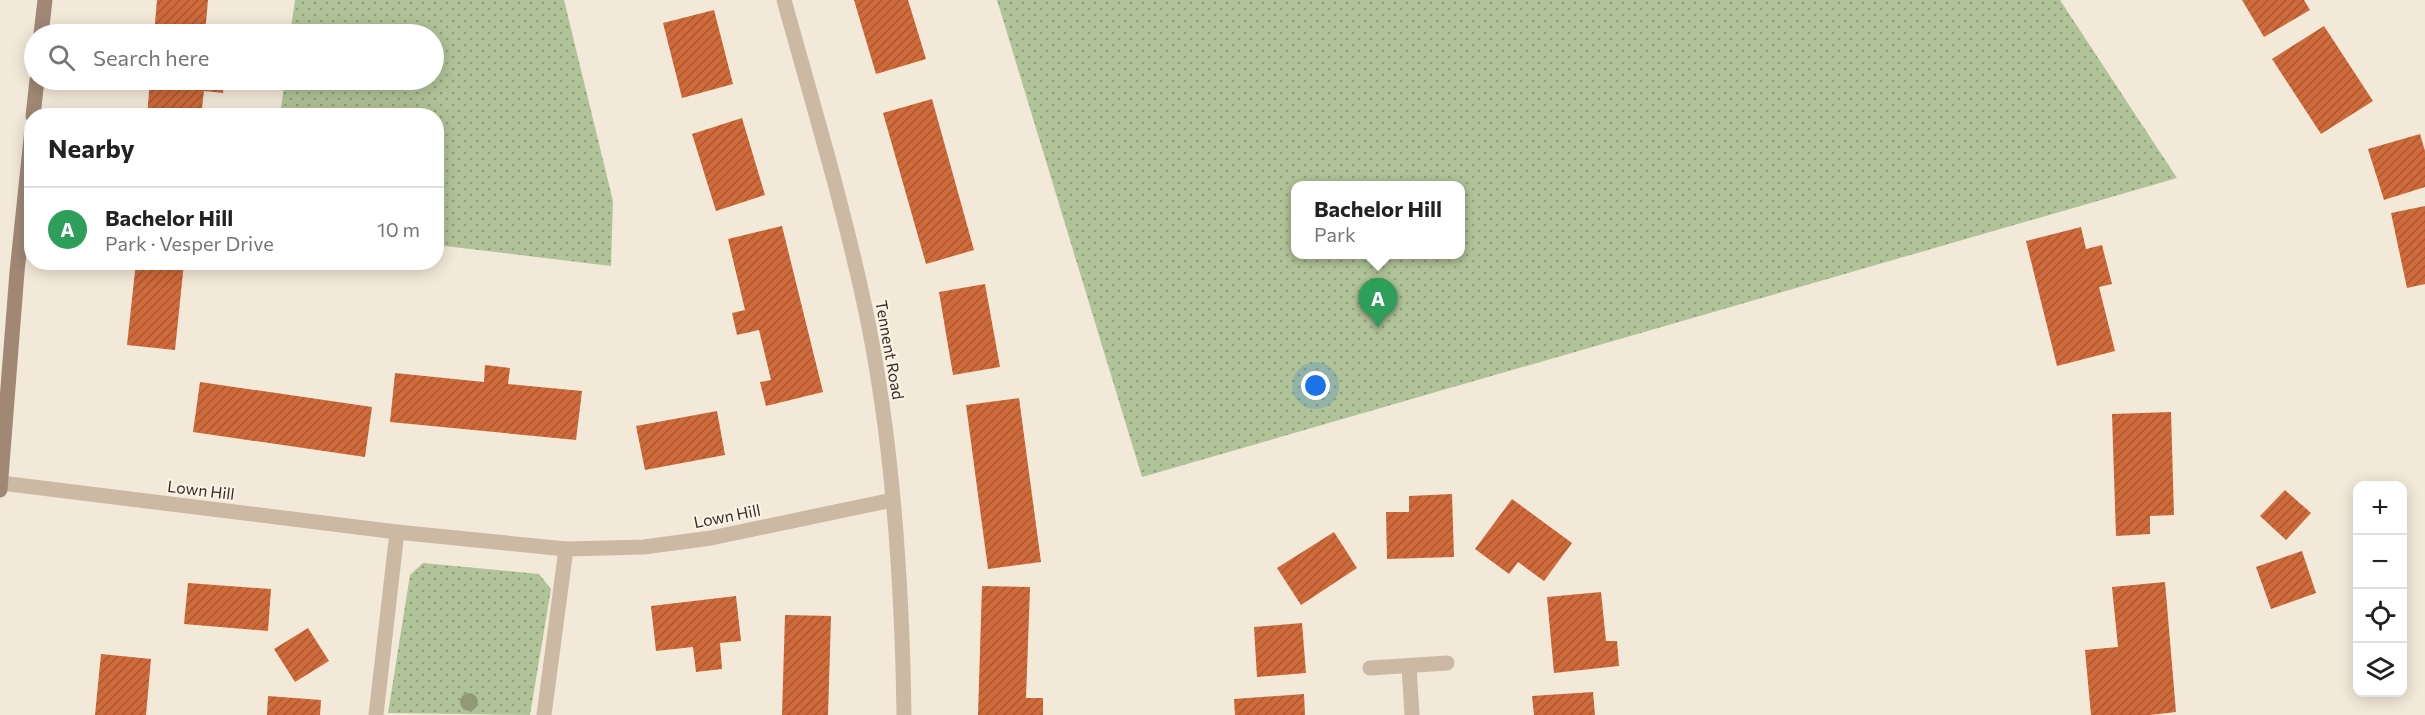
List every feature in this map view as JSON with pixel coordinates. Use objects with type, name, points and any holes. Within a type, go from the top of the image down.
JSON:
[{"type":"street","points":[[42,24],[45,0]]},
{"type":"street","name":"Tennent Road","points":[[784,0],[836,186],[864,304],[880,387],[903,610],[904,715]]},
{"type":"street","points":[[34,108],[36,90]]},
{"type":"street","points":[[0,490],[24,205]]},
{"type":"street","name":"Lown Hill","points":[[1,483],[397,532],[566,549],[644,547],[711,538],[892,500]]},
{"type":"street","points":[[376,715],[397,532]]},
{"type":"street","points":[[544,715],[566,549]]},
{"type":"street","points":[[1370,668],[1447,663]]},
{"type":"street","points":[[1409,666],[1412,715]]},
{"type":"green space","points":[[295,0],[564,0],[613,201],[611,266],[444,246],[444,108],[281,108],[284,90],[444,90],[444,24],[291,24]]},
{"type":"green space","points":[[997,0],[2060,0],[2177,178],[1142,477]]},
{"type":"green space","points":[[423,563],[539,574],[551,589],[530,715],[388,713],[410,575]]},
{"type":"building","points":[[157,0],[208,0],[206,24],[155,24]]},
{"type":"building","points":[[854,0],[908,0],[926,59],[876,74]]},
{"type":"building","points":[[2242,0],[2304,0],[2310,10],[2264,37]]},
{"type":"building","points":[[714,10],[733,84],[682,98],[663,23]]},
{"type":"building","points":[[2324,26],[2373,101],[2321,134],[2272,59]]},
{"type":"building","points":[[149,90],[223,90],[223,93],[204,91],[202,108],[148,108]]},
{"type":"building","points":[[932,99],[974,250],[926,264],[883,113]]},
{"type":"building","points":[[742,118],[765,195],[716,211],[692,134]]},
{"type":"building","points":[[2420,134],[2425,151],[2425,187],[2384,200],[2368,149]]},
{"type":"building","points":[[2425,206],[2425,284],[2407,288],[2391,213]]},
{"type":"building","points":[[782,226],[823,392],[766,406],[760,382],[771,380],[759,330],[737,335],[732,313],[745,310],[728,239]]},
{"type":"building","points":[[2081,227],[2086,249],[2102,245],[2112,284],[2099,287],[2115,351],[2057,366],[2026,241]]},
{"type":"building","points":[[135,270],[183,270],[175,350],[127,345]]},
{"type":"building","points":[[985,284],[1000,367],[953,375],[939,292]]},
{"type":"building","points":[[485,365],[510,368],[508,384],[582,391],[576,440],[390,422],[395,373],[484,382]]},
{"type":"building","points":[[200,382],[372,407],[365,457],[193,432]]},
{"type":"building","points":[[1019,398],[1041,562],[988,569],[966,405]]},
{"type":"building","points":[[717,411],[725,455],[645,470],[636,426]]},
{"type":"building","points":[[2171,412],[2174,515],[2150,516],[2150,534],[2116,536],[2112,414]]},
{"type":"building","points":[[2285,490],[2311,513],[2286,540],[2260,516]]},
{"type":"building","points":[[1452,494],[1454,557],[1387,559],[1386,512],[1409,512],[1409,496]]},
{"type":"building","points":[[1512,499],[1572,543],[1544,581],[1518,562],[1509,574],[1475,549]]},
{"type":"building","points":[[1334,532],[1357,568],[1301,605],[1277,568]]},
{"type":"building","points":[[2302,551],[2316,593],[2271,609],[2256,567]]},
{"type":"building","points":[[2165,582],[2176,712],[2150,715],[2091,715],[2085,650],[2118,647],[2112,587]]},
{"type":"building","points":[[188,583],[271,589],[268,631],[184,624]]},
{"type":"building","points":[[982,586],[1030,587],[1026,698],[1043,698],[1043,715],[978,715]]},
{"type":"building","points":[[1601,592],[1606,641],[1617,641],[1619,666],[1554,673],[1547,597]]},
{"type":"building","points":[[736,596],[741,641],[720,643],[722,669],[696,672],[693,647],[656,651],[651,606]]},
{"type":"building","points":[[785,615],[831,616],[828,715],[782,715]]},
{"type":"building","points":[[1302,623],[1306,673],[1257,677],[1254,627]]},
{"type":"building","points":[[308,628],[329,661],[295,682],[274,649]]},
{"type":"building","points":[[101,654],[151,659],[146,715],[95,715]]},
{"type":"building","points":[[1593,692],[1595,715],[1534,715],[1532,696]]},
{"type":"building","points":[[1304,694],[1305,715],[1235,715],[1234,699]]},
{"type":"building","points":[[268,696],[321,700],[320,715],[267,715]]},
{"type":"place","name":"Bachelor Hill","points":[[1378,328]]}]
